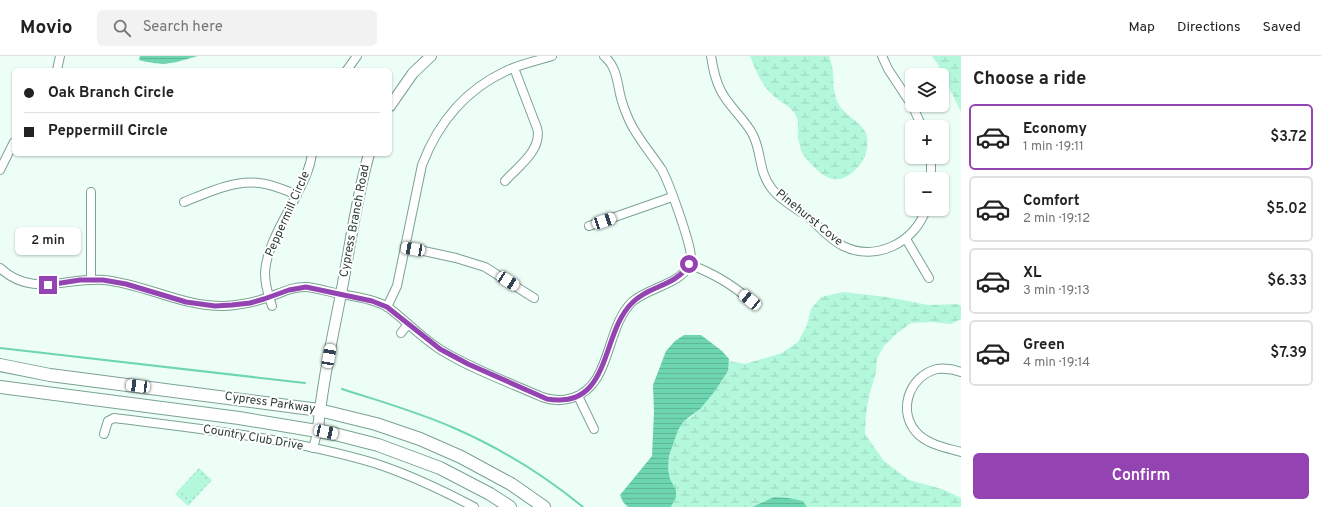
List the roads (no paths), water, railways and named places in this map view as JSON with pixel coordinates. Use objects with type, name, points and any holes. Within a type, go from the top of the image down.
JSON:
[{"type":"main road","name":"Cypress Parkway","points":[[0,365],[50,375],[320,410],[376,424],[420,439],[447,451],[512,484],[544,507]]},
{"type":"main road","name":"Cypress Parkway","points":[[0,387],[239,418],[318,430],[378,445],[440,468],[490,494],[510,507]]},
{"type":"street","points":[[57,68],[60,56]]},
{"type":"street","points":[[348,68],[357,56]]},
{"type":"street","points":[[392,103],[413,73],[431,56]]},
{"type":"street","points":[[387,307],[397,286],[421,170],[430,146],[439,129],[454,109],[470,94],[489,80],[514,68],[552,56]]},
{"type":"street","points":[[0,268],[10,276],[20,281],[32,284],[48,285],[103,280],[126,284],[205,305],[250,303],[289,290],[306,287],[341,294],[372,301],[387,307],[440,349],[468,364],[542,397],[552,400],[562,400],[578,396],[590,387],[597,377],[621,318],[628,306],[644,293],[675,280],[683,273],[689,264],[691,253],[689,241],[662,170],[639,139],[629,120],[621,99],[615,70],[604,56]]},
{"type":"street","name":"Pinehurst Cove","points":[[711,56],[720,90],[750,130],[755,141],[762,171],[772,189],[781,198],[809,218],[831,239],[849,249],[876,251],[894,246],[906,239],[916,228],[923,216]]},
{"type":"street","points":[[882,56],[888,70],[913,107],[919,120]]},
{"type":"street","points":[[505,181],[534,149],[538,138],[537,128],[514,68]]},
{"type":"street","points":[[0,170],[12,146]]},
{"type":"street","name":"Peppermill Circle","points":[[272,306],[265,281],[268,256],[309,170],[312,156]]},
{"type":"street","name":"Cypress Branch Road","points":[[318,430],[320,410],[341,294],[363,176],[368,156]]},
{"type":"street","points":[[184,202],[222,188],[247,183],[260,183],[273,186],[297,195]]},
{"type":"street","points":[[91,192],[91,280]]},
{"type":"street","points":[[589,226],[672,197]]},
{"type":"street","points":[[906,239],[929,278]]},
{"type":"street","points":[[405,247],[456,258],[485,267],[534,298]]},
{"type":"street","points":[[689,264],[718,276],[750,300]]},
{"type":"street","points":[[401,333],[408,324]]},
{"type":"street","points":[[961,372],[952,369],[941,369],[925,374],[916,382],[910,391],[907,411],[910,423],[918,434],[934,444],[961,452]]},
{"type":"street","points":[[578,396],[594,429]]},
{"type":"street","name":"Country Club Drive","points":[[104,434],[108,421],[114,418],[224,432],[313,448],[374,464],[422,481],[474,507]]},
{"type":"street","points":[[313,448],[318,430]]},
{"type":"waterway","points":[[0,348],[305,383]]},
{"type":"waterway","points":[[342,389],[427,417],[488,444],[537,473],[583,507]]}]
